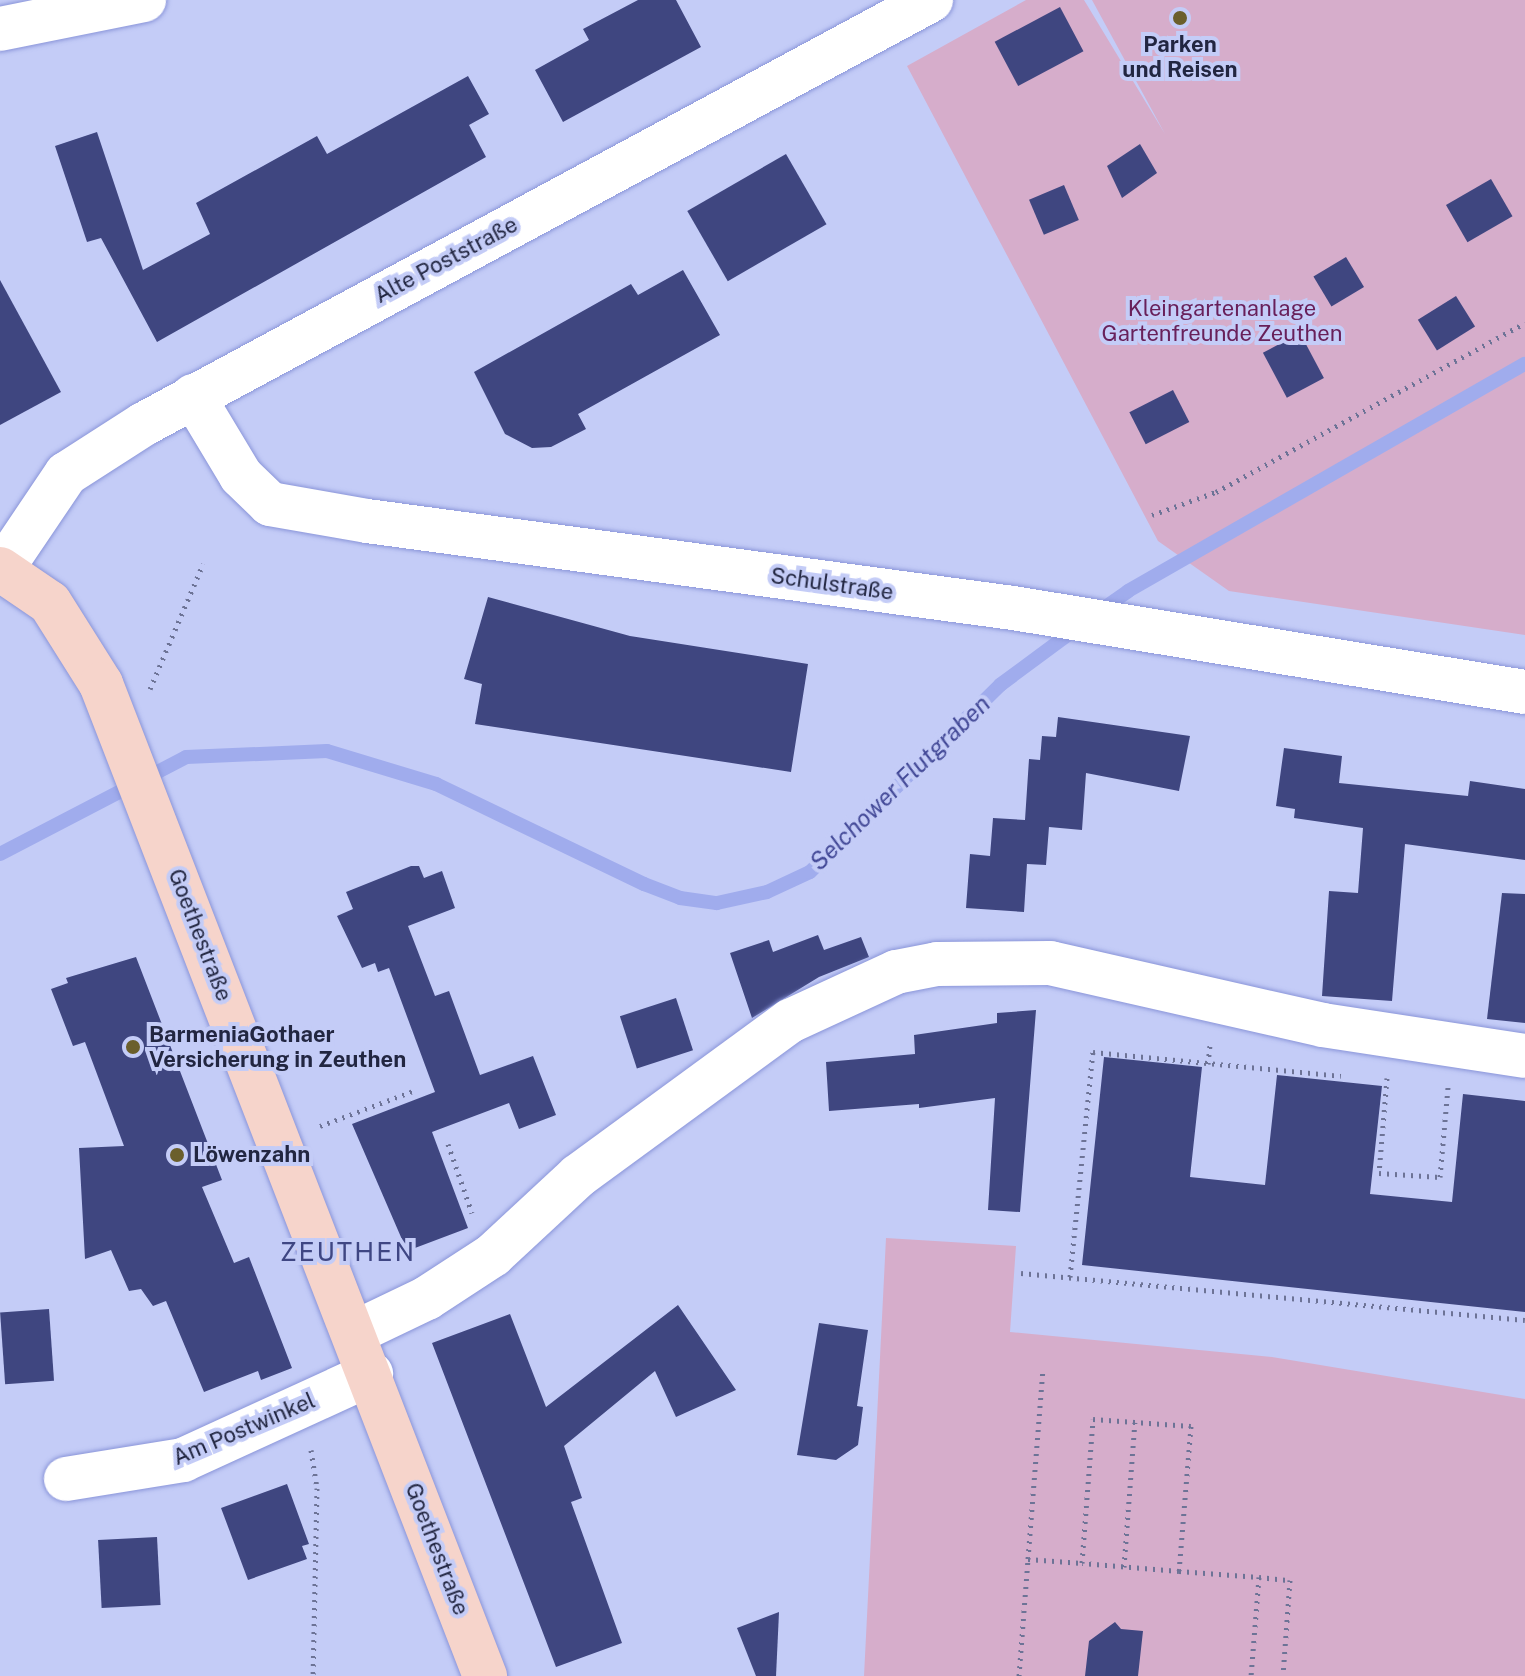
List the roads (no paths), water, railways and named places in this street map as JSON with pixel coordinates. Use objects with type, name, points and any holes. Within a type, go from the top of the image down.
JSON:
[{"type":"main road","name":"Goethestraße","points":[[1,569],[50,603],[78,640],[129,751],[485,1676]]},
{"type":"street","points":[[0,29],[144,0]]},
{"type":"street","name":"Alte Poststraße","points":[[1,569],[66,474],[193,396],[931,0]]},
{"type":"street","name":"Schulstraße","points":[[193,396],[241,476],[270,504],[1044,613],[1525,692]]},
{"type":"street","points":[[354,1333],[427,1298],[493,1255],[578,1176],[790,1021],[896,972],[1020,960],[1089,970],[1323,1025],[1525,1056]]},
{"type":"street","name":"Am Postwinkel","points":[[66,1479],[183,1460],[371,1374]]},
{"type":"waterway","name":"Selchower Flutgraben","points":[[1097,613],[1128,591],[1525,364]]},
{"type":"waterway","name":"Selchower Flutgraben","points":[[0,854],[186,757],[327,751],[436,784],[644,884],[680,898],[717,903],[767,892],[810,872],[1000,685],[1077,628]]},
{"type":"place","name":"Parken und Reisen","points":[[1180,18]]},
{"type":"place","name":"BarmeniaGothaer Versicherung in Zeuthen","points":[[133,1047]]},
{"type":"place","name":"Löwenzahn","points":[[177,1155]]},
{"type":"district","name":"ZEUTHEN","points":[[348,1252]]},
{"type":"park label","name":"Kleingartenanlage Gartenfreunde Zeuthen","points":[[1222,320]]}]
